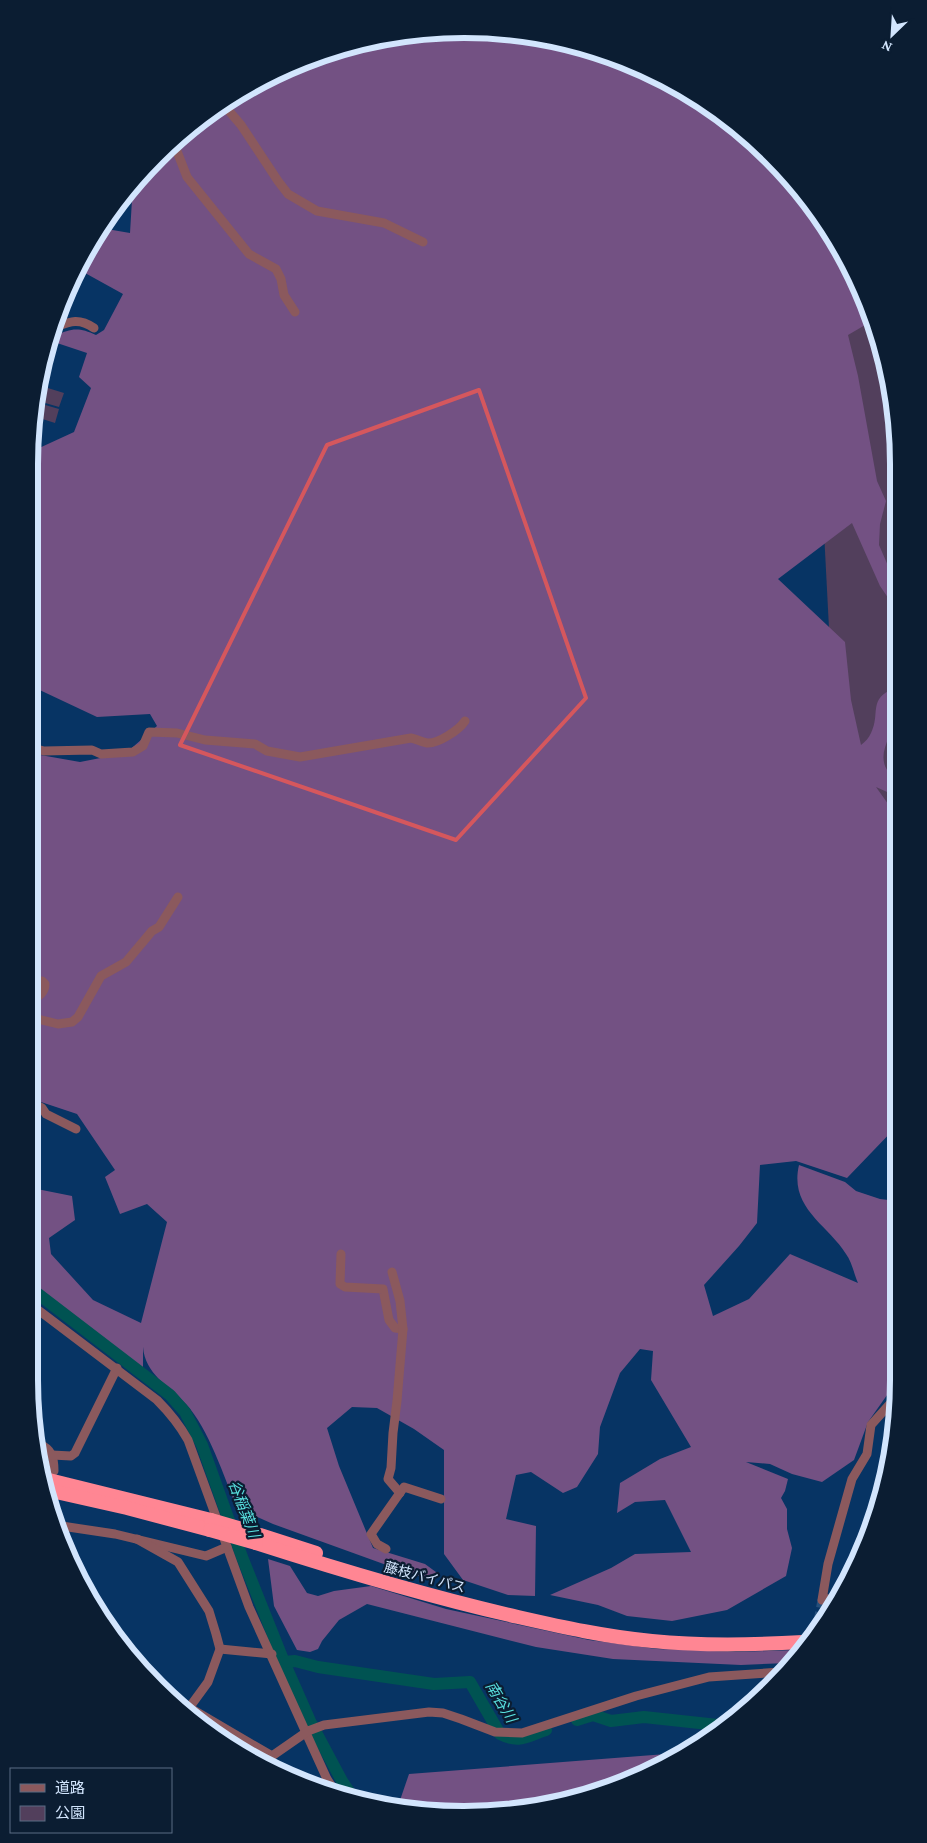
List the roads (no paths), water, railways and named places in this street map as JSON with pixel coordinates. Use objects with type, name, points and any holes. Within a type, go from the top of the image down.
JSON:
[{"type":"highway","points":[[50,1475],[210,1525]]},
{"type":"highway","name":"藤枝バイパス","points":[[52,1491],[210,1525],[254,1538],[339,1570],[562,1627],[652,1641],[724,1644],[798,1642]]},
{"type":"highway","points":[[55,1501],[127,1508]]},
{"type":"street","points":[[227,109],[241,124],[288,194],[317,211],[384,223],[423,242]]},
{"type":"street","points":[[176,149],[187,177],[249,254],[276,269],[281,279],[284,295],[295,312]]},
{"type":"street","points":[[61,325],[79,320],[86,322],[94,328]]},
{"type":"street","points":[[38,749],[44,751],[92,750],[100,754],[133,752],[143,746],[149,732],[177,733],[205,740],[255,744],[267,752],[300,757],[411,738],[428,743],[454,733],[460,729],[465,721]]},
{"type":"street","points":[[38,1020],[58,1024],[72,1022],[78,1017],[101,976],[126,962],[152,932],[160,927],[178,896]]},
{"type":"street","points":[[38,982],[42,981],[45,984],[45,990],[38,996]]},
{"type":"street","points":[[38,1106],[46,1114],[76,1129]]},
{"type":"street","points":[[340,1254],[340,1284],[345,1287],[384,1289],[389,1320],[395,1328],[403,1329]]},
{"type":"street","points":[[392,1272],[400,1301],[403,1329],[391,1468],[388,1479],[400,1493]]},
{"type":"street","points":[[38,1310],[157,1400],[180,1426],[188,1440],[249,1608],[272,1654],[330,1784]]},
{"type":"street","points":[[52,1456],[71,1456],[75,1454],[117,1368]]},
{"type":"street","points":[[828,1599],[822,1600],[828,1564],[852,1479],[867,1454],[870,1425],[889,1404]]},
{"type":"street","points":[[43,1445],[46,1446],[52,1456],[50,1475]]},
{"type":"street","points":[[386,1549],[376,1544],[371,1534],[404,1487],[441,1499]]},
{"type":"street","points":[[64,1526],[115,1534],[206,1556],[227,1547]]},
{"type":"street","points":[[136,1539],[178,1562],[209,1611],[220,1649],[208,1682],[188,1704]]},
{"type":"street","points":[[220,1649],[272,1654]]},
{"type":"street","points":[[269,1759],[307,1731],[324,1725],[429,1712],[443,1713],[495,1732],[522,1732],[636,1696],[709,1676],[773,1673]]},
{"type":"street","points":[[202,1715],[272,1756]]},
{"type":"waterway","name":"谷稲葉川","points":[[38,1294],[170,1395],[185,1412],[202,1445],[242,1557],[284,1662],[310,1721],[348,1789]]},
{"type":"waterway","name":"南谷川","points":[[284,1662],[295,1661],[318,1667],[434,1684],[470,1682],[500,1734],[518,1739],[546,1730]]},
{"type":"waterway","name":"南谷川","points":[[577,1720],[593,1715],[611,1721],[644,1717],[713,1724]]},
{"type":"tunnel","points":[[819,1614],[822,1600]]}]
